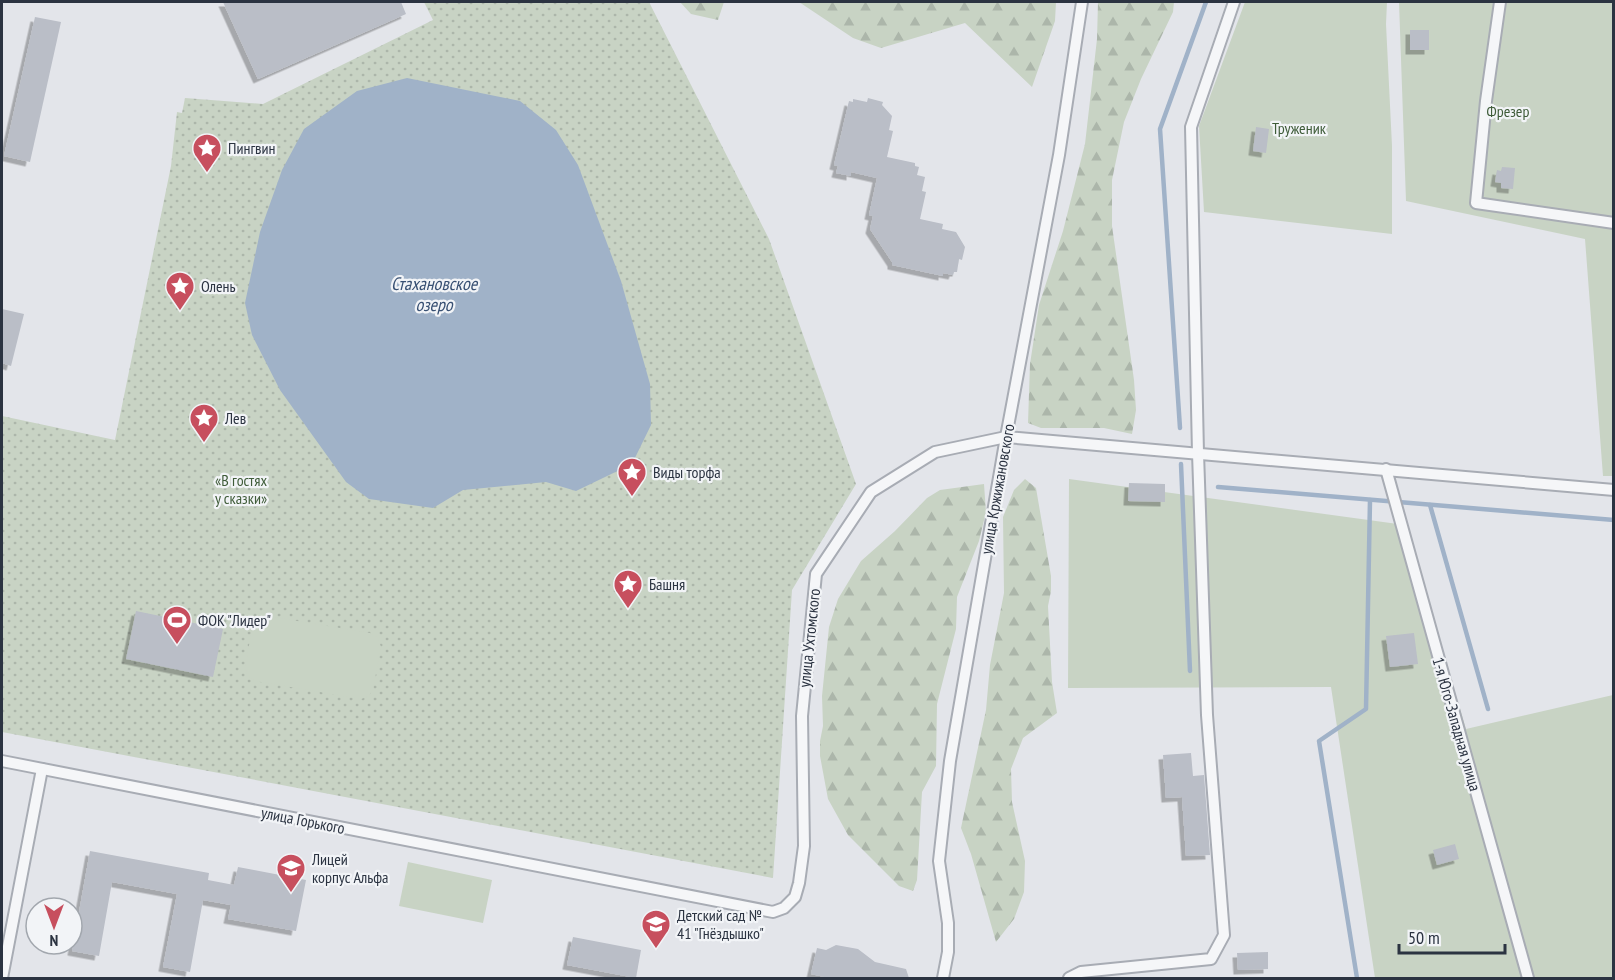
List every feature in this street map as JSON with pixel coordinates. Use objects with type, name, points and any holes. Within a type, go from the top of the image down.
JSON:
[{"type":"street","name":"улица Кржижановского","points":[[943,978],[948,952],[948,922],[939,861],[945,795],[1006,437],[1059,155],[1082,2]]},
{"type":"street","points":[[1069,978],[1081,972],[1210,959],[1224,935],[1207,715],[1198,453],[1191,127],[1234,2]]},
{"type":"street","points":[[1500,2],[1486,101],[1476,203],[1614,224]]},
{"type":"street","name":"улица Ухтомского","points":[[778,910],[795,897],[800,883],[804,846],[802,716],[816,574],[871,492],[935,452],[1006,437],[1614,490]]},
{"type":"street","name":"1-я Юго-Западная улица","points":[[1386,469],[1528,978]]},
{"type":"street","name":"улица Горького","points":[[2,761],[778,910]]},
{"type":"street","points":[[2,978],[42,769]]},
{"type":"green space","name":"«В гостях у сказки»","points":[[424,2],[649,2],[769,239],[856,484],[792,590],[773,878],[2,732],[2,416],[115,440],[171,166],[177,112],[182,113],[185,98],[263,104],[433,20]]},
{"type":"green space","points":[[680,2],[724,2],[718,20],[691,14]]},
{"type":"green space","points":[[799,2],[1056,2],[1055,21],[1032,87],[965,23],[881,48],[853,38]]},
{"type":"green space","points":[[1098,2],[1174,2],[1173,12],[1141,79],[1124,122],[1112,180],[1112,226],[1134,380],[1136,410],[1132,434],[1104,428],[1041,428],[1028,423],[1030,364],[1039,305],[1063,231],[1085,144],[1097,39]]},
{"type":"green space","name":"Труженик","points":[[1245,2],[1387,2],[1392,146],[1392,234],[1204,212],[1199,126]]},
{"type":"green space","name":"Фрезер","points":[[1399,2],[1613,2],[1613,476],[1603,476],[1585,239],[1406,201]]},
{"type":"green space","points":[[1025,479],[1036,488],[1051,576],[1048,606],[1052,682],[1057,713],[1023,738],[1011,769],[1012,802],[1025,861],[1024,892],[1014,919],[996,942],[971,854],[961,828],[986,710],[990,665],[1004,593],[1003,517],[1014,490]]},
{"type":"green space","points":[[1069,479],[1405,525],[1466,729],[1613,695],[1613,978],[1375,978],[1331,687],[1068,688]]},
{"type":"green space","points":[[984,484],[986,512],[979,541],[957,597],[956,629],[937,704],[936,766],[922,792],[917,880],[913,891],[899,886],[848,835],[828,799],[820,756],[820,741],[823,726],[822,696],[829,627],[838,599],[861,561],[927,498],[940,490]]},
{"type":"green space","points":[[267,616],[370,633],[378,638],[381,647],[373,689],[369,696],[361,699],[255,681],[248,676],[245,668],[253,623],[258,617]]},
{"type":"green space","points":[[408,862],[492,880],[483,923],[399,906]]},
{"type":"water","name":"Стахановское озеро","points":[[407,78],[520,101],[556,130],[578,165],[621,281],[650,384],[651,425],[632,464],[576,491],[546,482],[463,490],[433,508],[369,499],[346,482],[280,390],[252,335],[245,303],[260,232],[282,170],[304,129],[357,91]]},
{"type":"building","points":[[223,2],[401,2],[406,14],[258,79]]},
{"type":"building","points":[[35,17],[61,22],[30,162],[4,156]]},
{"type":"building","points":[[1410,30],[1429,30],[1429,50],[1410,50]]},
{"type":"building","points":[[868,98],[883,102],[882,105],[892,116],[889,130],[893,131],[887,157],[915,163],[915,166],[919,167],[917,175],[925,177],[922,191],[926,192],[920,219],[943,224],[942,229],[956,232],[965,247],[962,260],[959,259],[957,272],[953,275],[943,273],[943,276],[892,265],[870,229],[873,216],[869,215],[877,178],[851,172],[851,176],[836,173],[838,166],[834,165],[849,101],[853,102],[853,99],[867,102]]},
{"type":"building","points":[[1256,127],[1269,129],[1266,153],[1253,151]]},
{"type":"building","points":[[1502,167],[1515,168],[1513,189],[1501,188],[1501,183],[1495,182],[1497,170],[1501,171]]},
{"type":"building","points":[[2,309],[24,314],[11,366],[2,363]]},
{"type":"building","points":[[1129,483],[1165,484],[1165,502],[1128,501]]},
{"type":"building","points":[[136,611],[223,629],[213,677],[126,659]]},
{"type":"building","points":[[1414,633],[1418,664],[1390,667],[1386,636]]},
{"type":"building","points":[[1191,753],[1193,776],[1204,775],[1210,855],[1186,856],[1182,797],[1166,798],[1163,755]]},
{"type":"building","points":[[1455,844],[1459,859],[1437,865],[1433,850]]},
{"type":"building","name":"Лицей корпус Альфа","points":[[90,851],[209,873],[208,880],[234,885],[238,867],[306,880],[296,931],[228,919],[231,905],[203,900],[190,972],[163,967],[177,894],[112,882],[99,956],[84,953],[84,896],[82,896]]},
{"type":"building","points":[[573,937],[641,950],[636,978],[567,965]]},
{"type":"building","points":[[836,945],[858,949],[875,962],[906,969],[909,978],[829,978],[811,974],[817,948],[826,950]]},
{"type":"building","points":[[1268,952],[1268,969],[1238,970],[1237,953]]},
{"type":"waterway","points":[[1180,428],[1160,129],[1206,2]]},
{"type":"waterway","points":[[1181,464],[1190,671]]},
{"type":"waterway","points":[[1218,487],[1614,520]]},
{"type":"waterway","points":[[1357,978],[1319,741],[1366,709],[1370,500]]},
{"type":"waterway","points":[[1430,505],[1488,709]]},
{"type":"place","name":"Пингвин","points":[[207,174]]},
{"type":"place","name":"Олень","points":[[180,312]]},
{"type":"place","name":"Лев","points":[[204,444]]},
{"type":"place","name":"Виды торфа","points":[[632,498]]},
{"type":"place","name":"Башня","points":[[628,610]]},
{"type":"place","name":"ФОК \"Лидер\"","points":[[177,646]]},
{"type":"place","name":"Лицей корпус Альфа","points":[[291,894]]},
{"type":"place","name":"Детский сад № 41 \"Гнёздышко\"","points":[[656,950]]}]
